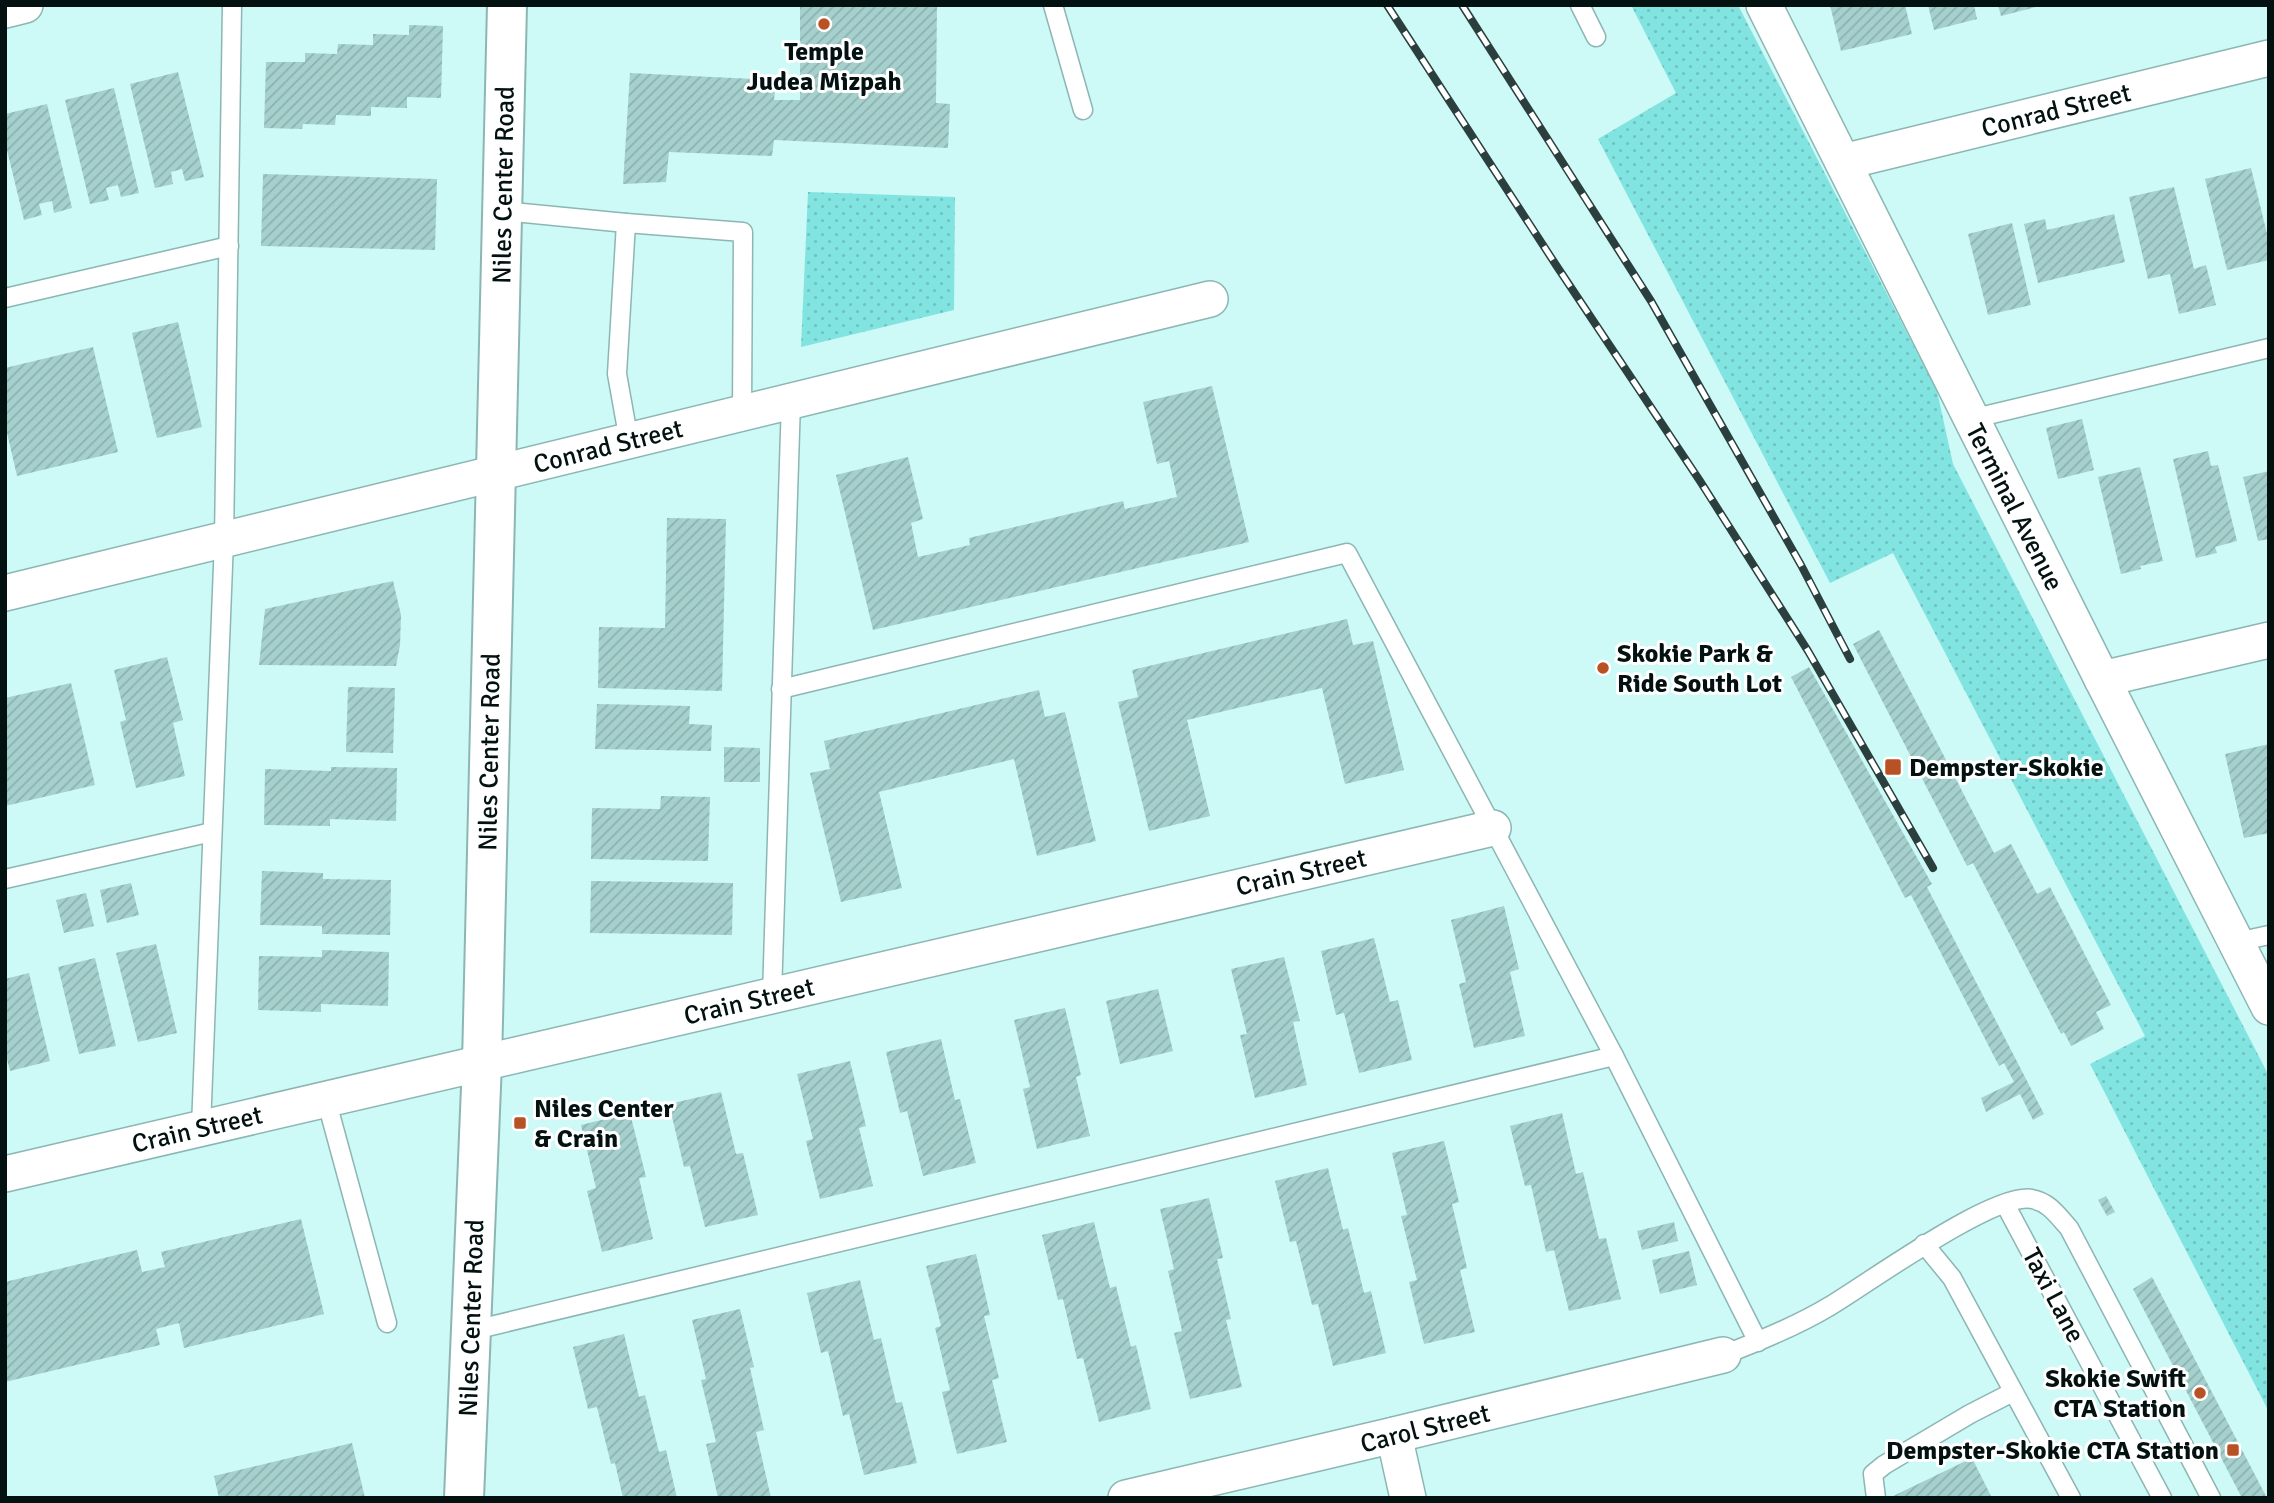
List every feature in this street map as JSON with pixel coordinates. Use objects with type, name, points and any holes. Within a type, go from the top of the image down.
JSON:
[{"type":"main road","name":"Niles Center Road","points":[[464,1498],[482,1063],[507,5]]},
{"type":"street","points":[[5,10],[25,5]]},
{"type":"street","name":"Terminal Avenue","points":[[1764,5],[2102,679],[2253,938],[2269,1007]]},
{"type":"street","name":"Conrad Street","points":[[1843,162],[2269,58]]},
{"type":"street","name":"Conrad Street","points":[[5,593],[1210,299]]},
{"type":"street","points":[[2102,679],[2269,640]]},
{"type":"street","name":"Crain Street","points":[[5,1174],[1493,828]]},
{"type":"street","name":"Carol Street","points":[[1126,1498],[1394,1436],[1723,1354]]},
{"type":"street","points":[[1394,1436],[1408,1498]]},
{"type":"lane","points":[[201,1128],[224,540],[232,5]]},
{"type":"lane","points":[[1053,5],[1083,110]]},
{"type":"lane","points":[[1580,5],[1596,37]]},
{"type":"lane","points":[[503,211],[743,232],[742,413]]},
{"type":"lane","points":[[626,223],[617,373],[629,441]]},
{"type":"lane","points":[[5,298],[229,246]]},
{"type":"lane","points":[[1971,419],[2269,348]]},
{"type":"lane","points":[[772,995],[791,401]]},
{"type":"lane","points":[[781,689],[1347,553],[1614,1056],[1758,1342]]},
{"type":"lane","points":[[5,879],[212,832]]},
{"type":"lane","points":[[470,1331],[1614,1056]]},
{"type":"lane","points":[[326,1099],[387,1323]]},
{"type":"lane","points":[[1723,1354],[1758,1342],[1830,1306],[1924,1244],[2005,1203],[2031,1198],[2049,1206],[2068,1228],[2211,1498]]},
{"type":"lane","name":"Taxi Lane","points":[[2005,1203],[2162,1498]]},
{"type":"lane","points":[[1924,1244],[1952,1278],[2071,1498]]},
{"type":"lane","points":[[1876,1498],[1873,1474],[1884,1465],[2013,1392]]},
{"type":"shaded area","points":[[1631,5],[1738,5],[1937,391],[1953,464],[2269,1076],[2269,1412],[2090,1064],[2145,1036],[1893,553],[1830,583],[1598,139],[1676,93]]},
{"type":"shaded area","points":[[808,192],[955,197],[954,310],[801,347]]},
{"type":"building","points":[[800,5],[937,5],[936,103],[950,104],[948,148],[774,140],[772,156],[669,152],[666,182],[623,184],[630,73],[776,80],[774,100],[800,100]]},
{"type":"building","points":[[1830,5],[1905,5],[1912,34],[1841,51]]},
{"type":"building","points":[[1928,5],[1974,5],[1977,19],[1934,30]]},
{"type":"building","points":[[1998,5],[2040,5],[2040,6],[2001,16]]},
{"type":"building","points":[[409,25],[443,26],[441,98],[407,97],[407,108],[371,107],[371,116],[336,115],[335,125],[303,124],[302,129],[264,128],[266,62],[305,62],[305,53],[337,54],[338,44],[373,45],[373,34],[409,35]]},
{"type":"building","points":[[178,72],[204,177],[185,181],[182,169],[171,172],[173,184],[155,188],[130,84]]},
{"type":"building","points":[[114,88],[139,193],[121,197],[118,185],[106,188],[109,200],[90,204],[65,100]]},
{"type":"building","points":[[47,104],[72,208],[54,213],[52,201],[39,204],[42,215],[24,220],[5,142],[5,114]]},
{"type":"building","points":[[2251,168],[2269,242],[2269,260],[2227,270],[2205,179]]},
{"type":"building","points":[[263,174],[437,179],[435,250],[261,246]]},
{"type":"building","points":[[2174,187],[2194,269],[2206,265],[2216,305],[2179,314],[2170,274],[2148,279],[2129,197]]},
{"type":"building","points":[[2114,214],[2125,262],[2038,283],[2024,224],[2045,219],[2047,230]]},
{"type":"building","points":[[2012,223],[2031,305],[1988,315],[1968,234]]},
{"type":"building","points":[[178,322],[202,427],[157,438],[132,333]]},
{"type":"building","points":[[93,347],[118,452],[17,476],[5,424],[5,368]]},
{"type":"building","points":[[1212,386],[1249,542],[873,630],[836,475],[908,457],[923,519],[911,523],[918,557],[970,545],[969,538],[1123,501],[1125,509],[1177,497],[1169,461],[1157,464],[1143,402]]},
{"type":"building","points":[[2082,419],[2094,470],[2058,479],[2046,428]]},
{"type":"building","points":[[2208,451],[2211,466],[2218,465],[2237,541],[2215,547],[2217,553],[2196,558],[2173,459]]},
{"type":"building","points":[[2140,467],[2163,561],[2121,574],[2098,477]]},
{"type":"building","points":[[2269,471],[2269,539],[2258,541],[2243,477]]},
{"type":"building","points":[[667,518],[726,519],[722,691],[598,688],[599,627],[665,628]]},
{"type":"building","points":[[393,581],[401,615],[396,666],[259,665],[265,609]]},
{"type":"building","points":[[1347,619],[1353,645],[1373,641],[1404,770],[1345,784],[1322,688],[1187,720],[1210,816],[1149,831],[1118,702],[1138,697],[1132,670]]},
{"type":"building","points":[[1879,630],[1994,853],[2011,844],[2037,894],[2050,887],[2111,1005],[2096,1012],[2104,1029],[2071,1046],[2064,1032],[2061,1034],[1973,863],[1967,866],[1853,644]]},
{"type":"building","points":[[167,657],[183,720],[173,723],[185,776],[136,788],[120,722],[126,720],[114,670]]},
{"type":"building","points":[[1809,667],[1932,884],[1927,887],[2044,1114],[2033,1120],[2020,1094],[1986,1112],[1981,1098],[2014,1082],[2004,1063],[1999,1066],[1911,895],[1905,898],[1791,677]]},
{"type":"building","points":[[71,683],[95,785],[5,806],[5,698]]},
{"type":"building","points":[[348,687],[395,688],[393,753],[346,752]]},
{"type":"building","points":[[1039,690],[1045,717],[1065,712],[1096,841],[1037,856],[1014,759],[879,792],[902,888],[841,902],[810,773],[830,769],[824,741]]},
{"type":"building","points":[[597,704],[690,706],[689,724],[712,725],[711,751],[595,749]]},
{"type":"building","points":[[2269,744],[2269,833],[2244,838],[2225,754]]},
{"type":"building","points":[[724,747],[760,748],[760,782],[724,782]]},
{"type":"building","points":[[331,767],[397,768],[396,821],[330,819],[330,826],[264,825],[265,769],[331,771]]},
{"type":"building","points":[[661,796],[710,797],[708,861],[591,859],[592,808],[660,809]]},
{"type":"building","points":[[262,871],[323,873],[323,879],[391,880],[390,935],[322,934],[322,926],[260,925]]},
{"type":"building","points":[[591,881],[733,883],[732,935],[590,933]]},
{"type":"building","points":[[131,883],[139,915],[107,923],[100,890]]},
{"type":"building","points":[[86,893],[94,926],[64,933],[56,900]]},
{"type":"building","points":[[1504,906],[1519,969],[1510,972],[1525,1036],[1474,1048],[1459,984],[1466,982],[1451,920]]},
{"type":"building","points":[[1374,938],[1390,1002],[1398,1000],[1412,1060],[1359,1073],[1344,1013],[1336,1015],[1321,951]]},
{"type":"building","points":[[156,944],[177,1033],[138,1042],[116,953]]},
{"type":"building","points":[[322,950],[389,952],[388,1006],[321,1004],[321,1012],[258,1010],[259,956],[322,957]]},
{"type":"building","points":[[1284,957],[1300,1021],[1293,1022],[1307,1085],[1255,1098],[1240,1035],[1247,1034],[1231,969]]},
{"type":"building","points":[[95,958],[116,1046],[79,1054],[58,967]]},
{"type":"building","points":[[29,973],[50,1061],[10,1071],[5,1052],[5,979]]},
{"type":"building","points":[[1158,989],[1173,1051],[1120,1064],[1106,1001]]},
{"type":"building","points":[[1065,1008],[1081,1075],[1076,1077],[1090,1136],[1037,1149],[1023,1089],[1030,1087],[1014,1020]]},
{"type":"building","points":[[941,1039],[955,1100],[960,1099],[976,1163],[923,1176],[907,1111],[900,1113],[886,1052]]},
{"type":"building","points":[[850,1061],[866,1126],[859,1128],[873,1186],[820,1199],[806,1141],[813,1139],[797,1074]]},
{"type":"building","points":[[721,1092],[736,1154],[743,1153],[758,1215],[705,1227],[690,1166],[684,1167],[669,1104]]},
{"type":"building","points":[[630,1113],[646,1177],[639,1178],[653,1239],[602,1252],[587,1191],[596,1188],[581,1125]]},
{"type":"building","points":[[1562,1113],[1576,1174],[1583,1172],[1599,1239],[1606,1238],[1621,1299],[1569,1311],[1554,1250],[1546,1252],[1531,1185],[1525,1186],[1510,1126]]},
{"type":"building","points":[[1444,1141],[1459,1202],[1452,1204],[1467,1268],[1460,1270],[1475,1332],[1424,1344],[1409,1282],[1417,1280],[1401,1216],[1407,1215],[1392,1153]]},
{"type":"building","points":[[1328,1168],[1343,1230],[1348,1228],[1364,1293],[1371,1291],[1386,1353],[1333,1366],[1318,1304],[1312,1305],[1296,1241],[1290,1242],[1275,1181]]},
{"type":"building","points":[[2106,1196],[2115,1212],[2107,1216],[2098,1200]]},
{"type":"building","points":[[1209,1198],[1223,1258],[1217,1259],[1231,1319],[1226,1320],[1242,1387],[1190,1399],[1174,1333],[1182,1331],[1168,1271],[1174,1269],[1160,1209]]},
{"type":"building","points":[[301,1219],[324,1314],[184,1348],[179,1323],[156,1329],[160,1345],[5,1382],[5,1282],[137,1250],[142,1272],[165,1267],[161,1252]]},
{"type":"building","points":[[1094,1222],[1110,1288],[1116,1286],[1131,1347],[1136,1345],[1151,1409],[1099,1422],[1083,1358],[1077,1359],[1063,1299],[1058,1300],[1042,1235]]},
{"type":"building","points":[[1674,1222],[1678,1241],[1642,1250],[1637,1231]]},
{"type":"building","points":[[1689,1251],[1697,1285],[1660,1294],[1652,1260]]},
{"type":"building","points":[[976,1254],[990,1315],[984,1316],[999,1378],[992,1380],[1007,1442],[957,1454],[942,1392],[950,1390],[935,1328],[941,1326],[926,1266]]},
{"type":"building","name":"Skokie Swift CTA Station","points":[[2152,1277],[2267,1498],[2242,1498],[2133,1289]]},
{"type":"building","points":[[860,1280],[874,1340],[881,1338],[896,1403],[902,1402],[917,1463],[864,1475],[849,1414],[843,1416],[828,1351],[821,1353],[807,1293]]},
{"type":"building","points":[[740,1309],[754,1367],[750,1368],[764,1430],[756,1432],[771,1498],[718,1498],[706,1444],[716,1442],[701,1380],[706,1379],[692,1320]]},
{"type":"building","points":[[624,1334],[639,1397],[645,1395],[659,1452],[666,1450],[677,1498],[623,1498],[615,1463],[611,1464],[597,1407],[588,1409],[573,1347]]},
{"type":"building","points":[[352,1443],[365,1498],[219,1498],[214,1476]]},
{"type":"building","points":[[1972,1458],[1992,1498],[1889,1498]]},
{"type":"railway","points":[[1387,5],[1700,481],[1808,651],[1933,868]]},
{"type":"railway","points":[[1462,5],[1651,301],[1801,565],[1850,659]]},
{"type":"place","name":"Temple Judea Mizpah","points":[[824,24]]},
{"type":"place","name":"Skokie Park & Ride South Lot","points":[[1603,668]]},
{"type":"place","name":"Dempster-Skokie","points":[[1893,767]]},
{"type":"place","name":"Niles Center & Crain","points":[[520,1123]]},
{"type":"place","name":"Skokie Swift CTA Station","points":[[2200,1393]]},
{"type":"place","name":"Dempster-Skokie CTA Station","points":[[2233,1450]]}]
